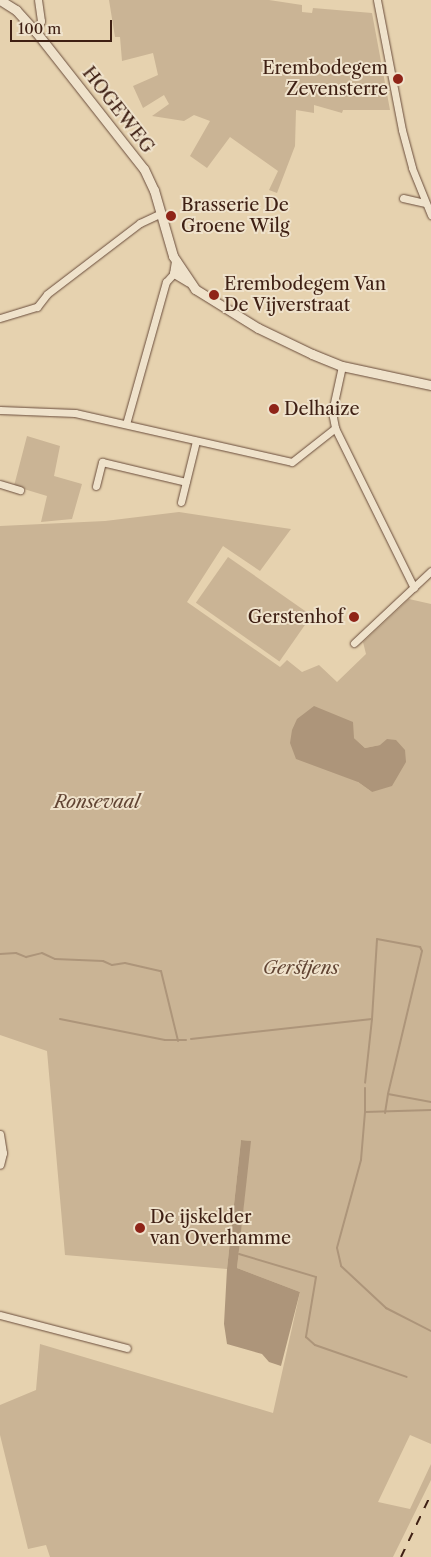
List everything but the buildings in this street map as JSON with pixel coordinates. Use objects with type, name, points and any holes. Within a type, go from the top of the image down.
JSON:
[{"type":"street","name":"HOGEWEG","points":[[0,0],[16,10],[36,32],[144,169],[161,213],[176,261],[191,284]]},
{"type":"street","points":[[36,32],[41,22],[38,0]]},
{"type":"street","points":[[377,0],[402,130],[425,203],[431,216]]},
{"type":"street","points":[[403,198],[425,203]]},
{"type":"street","points":[[0,318],[37,307],[47,294],[140,223],[161,213]]},
{"type":"street","name":"HOGEWEG","points":[[176,261],[174,273],[191,284],[208,299],[258,328],[342,366],[431,385]]},
{"type":"street","points":[[126,424],[165,285],[174,273]]},
{"type":"street","points":[[342,366],[332,412],[335,428],[414,588]]},
{"type":"street","points":[[0,410],[75,413],[292,462],[335,428]]},
{"type":"street","points":[[181,502],[196,441]]},
{"type":"street","points":[[96,486],[102,462],[186,482]]},
{"type":"street","points":[[0,484],[20,490]]},
{"type":"street","points":[[354,643],[431,571]]},
{"type":"street","points":[[0,1134],[3,1153],[0,1165]]},
{"type":"street","points":[[0,1315],[127,1348]]},
{"type":"green space","points":[[109,0],[269,0],[302,5],[302,12],[312,13],[313,8],[372,13],[390,110],[343,110],[342,113],[314,105],[314,113],[296,110],[295,146],[277,193],[269,190],[278,171],[230,137],[207,168],[190,156],[210,121],[194,115],[184,121],[152,116],[169,104],[164,95],[143,108],[133,86],[158,75],[153,53],[122,61],[120,37],[115,37]]},
{"type":"green space","points":[[27,436],[60,446],[54,476],[82,484],[72,519],[41,522],[47,496],[14,486]]},
{"type":"green space","points":[[179,512],[291,529],[260,571],[223,546],[187,602],[280,667],[287,660],[302,672],[319,665],[337,682],[366,654],[363,642],[409,599],[431,604],[431,1444],[410,1435],[378,1502],[410,1509],[431,1464],[431,1480],[393,1557],[50,1557],[46,1545],[28,1549],[0,1435],[0,1405],[36,1390],[40,1344],[273,1413],[300,1292],[237,1268],[250,1141],[241,1140],[227,1269],[65,1255],[47,1051],[0,1035],[0,526],[105,521]],"holes":[[[354,738],[365,748],[380,745],[372,792],[358,782]]]},
{"type":"green space","points":[[228,557],[312,616],[279,661],[196,603]]},
{"type":"shaded area","points":[[314,706],[353,722],[354,738],[365,748],[380,745],[387,739],[396,740],[405,750],[406,762],[392,786],[372,792],[358,782],[296,759],[290,743],[292,730],[297,719]]},
{"type":"shaded area","points":[[241,1140],[251,1141],[237,1268],[300,1292],[281,1366],[269,1362],[262,1354],[227,1344],[224,1324],[227,1269]]},
{"type":"waterway","points":[[372,1019],[377,939],[420,947],[422,951],[388,1094]]},
{"type":"waterway","points":[[0,954],[16,953],[26,957],[42,953],[55,959],[103,961],[112,965],[125,963],[161,971],[178,1041]]},
{"type":"waterway","points":[[60,1019],[165,1040],[186,1040]]},
{"type":"waterway","points":[[191,1039],[372,1019],[365,1083]]},
{"type":"waterway","points":[[365,1088],[365,1112],[431,1110]]},
{"type":"waterway","points":[[385,1113],[388,1094],[431,1102]]},
{"type":"waterway","points":[[365,1112],[361,1160],[337,1248],[341,1266],[386,1308],[431,1331]]},
{"type":"waterway","points":[[239,1254],[316,1277],[306,1337],[315,1345],[407,1377]]},
{"type":"railway","points":[[401,1557],[431,1494]]},
{"type":"place","name":"Erembodegem Zevensterre","points":[[398,79]]},
{"type":"place","name":"Brasserie De Groene Wilg","points":[[171,216]]},
{"type":"place","name":"Erembodegem Van De Vijverstraat","points":[[214,295]]},
{"type":"place","name":"Delhaize","points":[[274,409]]},
{"type":"place","name":"Gerstenhof","points":[[354,617]]},
{"type":"place","name":"De ijskelder van Overhamme","points":[[140,1228]]},
{"type":"park label","name":"Ronsevaal","points":[[97,802]]},
{"type":"park label","name":"Gerstjens","points":[[301,968]]}]
